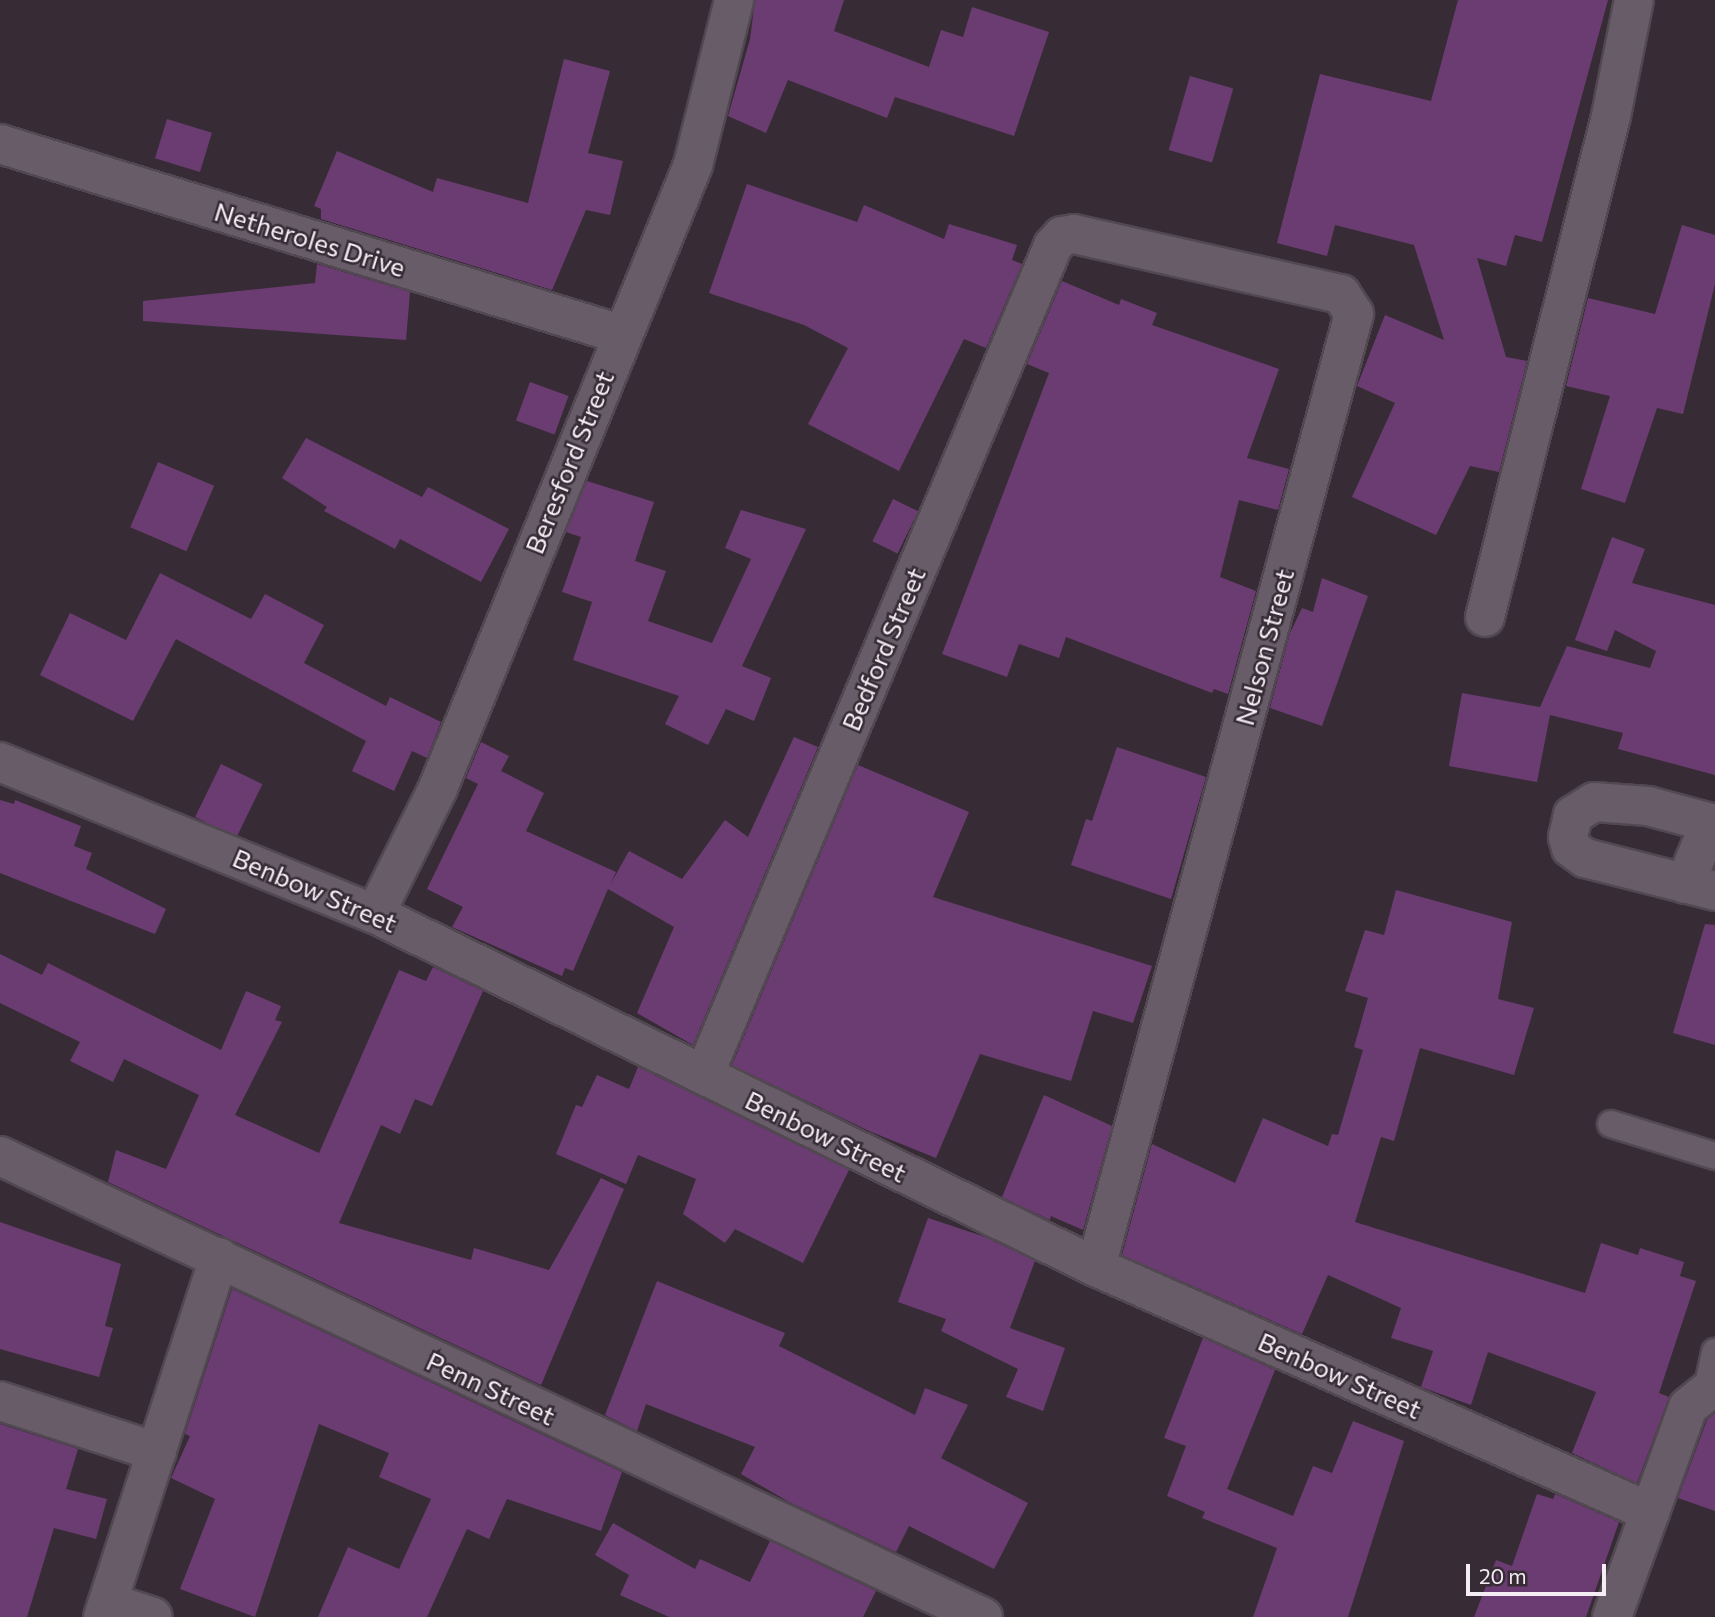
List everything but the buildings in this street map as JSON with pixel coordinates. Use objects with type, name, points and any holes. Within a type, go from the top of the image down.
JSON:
[{"type":"street","name":"Beresford Street","points":[[376,914],[438,788],[620,334],[693,164],[734,0]]},
{"type":"street","points":[[1485,617],[1611,116],[1634,0]]},
{"type":"street","name":"Netheroles Drive","points":[[0,144],[620,334]]},
{"type":"street","name":"Bedford Street","points":[[704,1075],[1053,246],[1062,236],[1074,234]]},
{"type":"street","name":"Nelson Street","points":[[1074,234],[1341,294],[1354,314],[1096,1267]]},
{"type":"street","name":"Benbow Street","points":[[0,762],[376,914],[1096,1267],[1650,1513]]},
{"type":"street","points":[[1615,801],[1713,823],[1700,888],[1585,858],[1571,848],[1568,837],[1573,815],[1594,802],[1615,801]]},
{"type":"street","name":"Penn Street","points":[[0,1156],[219,1256],[277,1288],[983,1617]]},
{"type":"street","points":[[153,1617],[106,1609],[219,1256]]},
{"type":"street","points":[[1612,1617],[1688,1407],[1711,1388]]},
{"type":"street","points":[[0,1401],[157,1452]]},
{"type":"lane","points":[[1611,1124],[1715,1156]]},
{"type":"lane","points":[[1711,1388],[1715,1352]]}]
